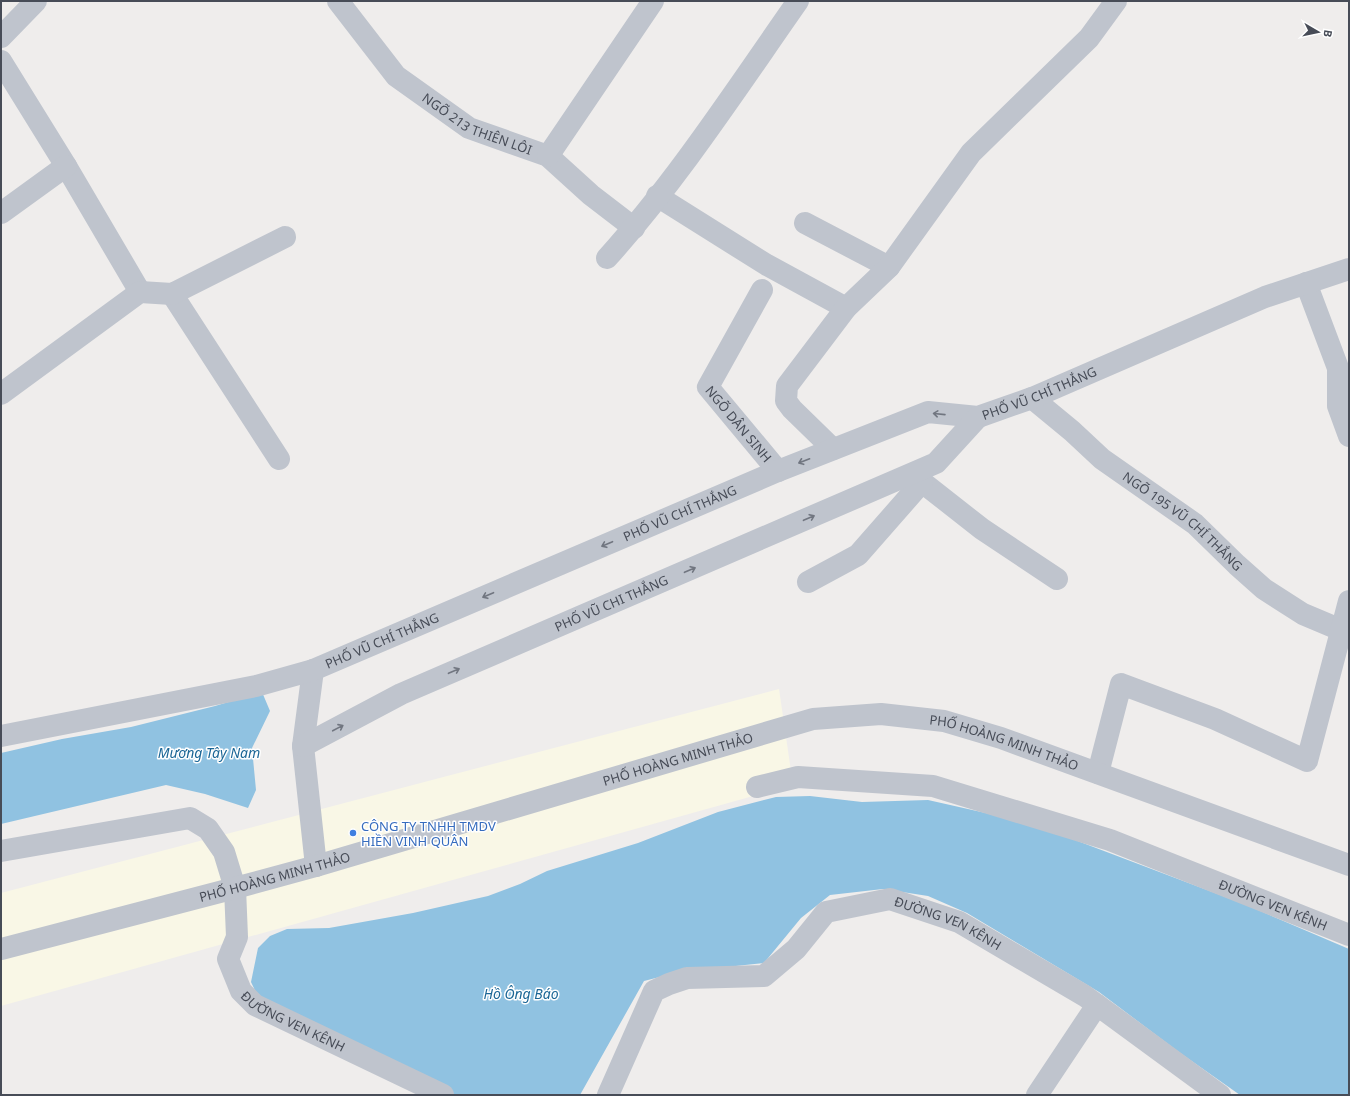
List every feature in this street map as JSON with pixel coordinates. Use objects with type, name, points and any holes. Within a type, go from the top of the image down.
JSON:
[{"type":"street","points":[[1,37],[36,1]]},
{"type":"street","name":"NGÕ 213 THIÊN LÔI","points":[[338,1],[396,76],[469,128],[548,156],[591,195],[634,228]]},
{"type":"street","points":[[548,156],[653,1]]},
{"type":"street","points":[[606,258],[634,228],[696,146],[798,1]]},
{"type":"street","points":[[833,449],[792,409],[786,401],[788,386],[846,308],[889,268],[971,153],[1089,38],[1116,1]]},
{"type":"street","points":[[1,61],[66,166],[140,292]]},
{"type":"street","points":[[1,213],[66,166]]},
{"type":"street","points":[[657,196],[767,265],[846,308]]},
{"type":"street","points":[[805,223],[889,268]]},
{"type":"street","points":[[1,394],[140,292],[172,294],[286,237]]},
{"type":"street","name":"PHỐ VŨ CHÍ THẮNG","points":[[1,736],[256,686],[313,670],[778,471],[928,412],[978,417],[1032,398],[1264,296],[1349,269]]},
{"type":"street","points":[[1306,283],[1338,368],[1338,406],[1349,436]]},
{"type":"street","name":"NGÕ DÂN SINH","points":[[762,290],[708,387],[778,471]]},
{"type":"street","points":[[172,294],[279,459]]},
{"type":"street","name":"NGÕ 195 VŨ CHÍ THẮNG","points":[[1032,398],[1072,430],[1102,459],[1195,524],[1237,566],[1264,589],[1303,614],[1341,630]]},
{"type":"street","name":"PHỐ VŨ CHI THẮNG","points":[[303,746],[401,694],[918,477],[936,463],[978,417]]},
{"type":"street","points":[[808,582],[858,555],[918,477],[982,529],[1057,579]]},
{"type":"street","points":[[1098,773],[1121,684],[1215,719],[1307,761],[1349,602]]},
{"type":"street","points":[[313,670],[303,746],[316,866]]},
{"type":"street","name":"PHỐ HOÀNG MINH THẢO","points":[[1,949],[316,866],[813,720],[881,714],[944,721],[1001,738],[1349,865]]},
{"type":"street","name":"ĐƯỜNG VEN KÊNH","points":[[757,786],[798,777],[933,786],[1110,840],[1349,935]]},
{"type":"street","name":"ĐƯỜNG VEN KÊNH","points":[[1,851],[190,818],[208,829],[224,852],[235,888],[237,937],[228,959],[241,991],[254,1005],[442,1095]]},
{"type":"street","name":"ĐƯỜNG VEN KÊNH","points":[[608,1095],[654,991],[687,978],[764,976],[796,949],[826,912],[890,899],[959,922],[1086,996],[1220,1095]]},
{"type":"street","points":[[1037,1095],[1097,1005]]},
{"type":"shaded area","points":[[779,689],[793,785],[1,1006],[1,893]]},
{"type":"water","name":"Mương Tây Nam","points":[[262,692],[270,711],[252,748],[256,790],[248,808],[205,794],[166,785],[1,824],[1,753],[62,739],[131,727],[215,706]]},
{"type":"water","name":"Hồ Ông Báo","points":[[810,796],[862,802],[928,800],[999,816],[1075,840],[1244,904],[1349,949],[1349,1095],[1240,1095],[1176,1050],[1099,992],[967,913],[928,896],[883,889],[830,895],[801,918],[764,963],[679,972],[644,981],[580,1095],[455,1095],[262,1005],[251,982],[258,948],[270,936],[287,929],[329,928],[413,913],[488,896],[520,884],[547,871],[638,843],[718,812],[776,797]]},
{"type":"place","name":"CÔNG TY TNHH TMDV HIỀN VINH QUÂN","points":[[353,833]]}]
